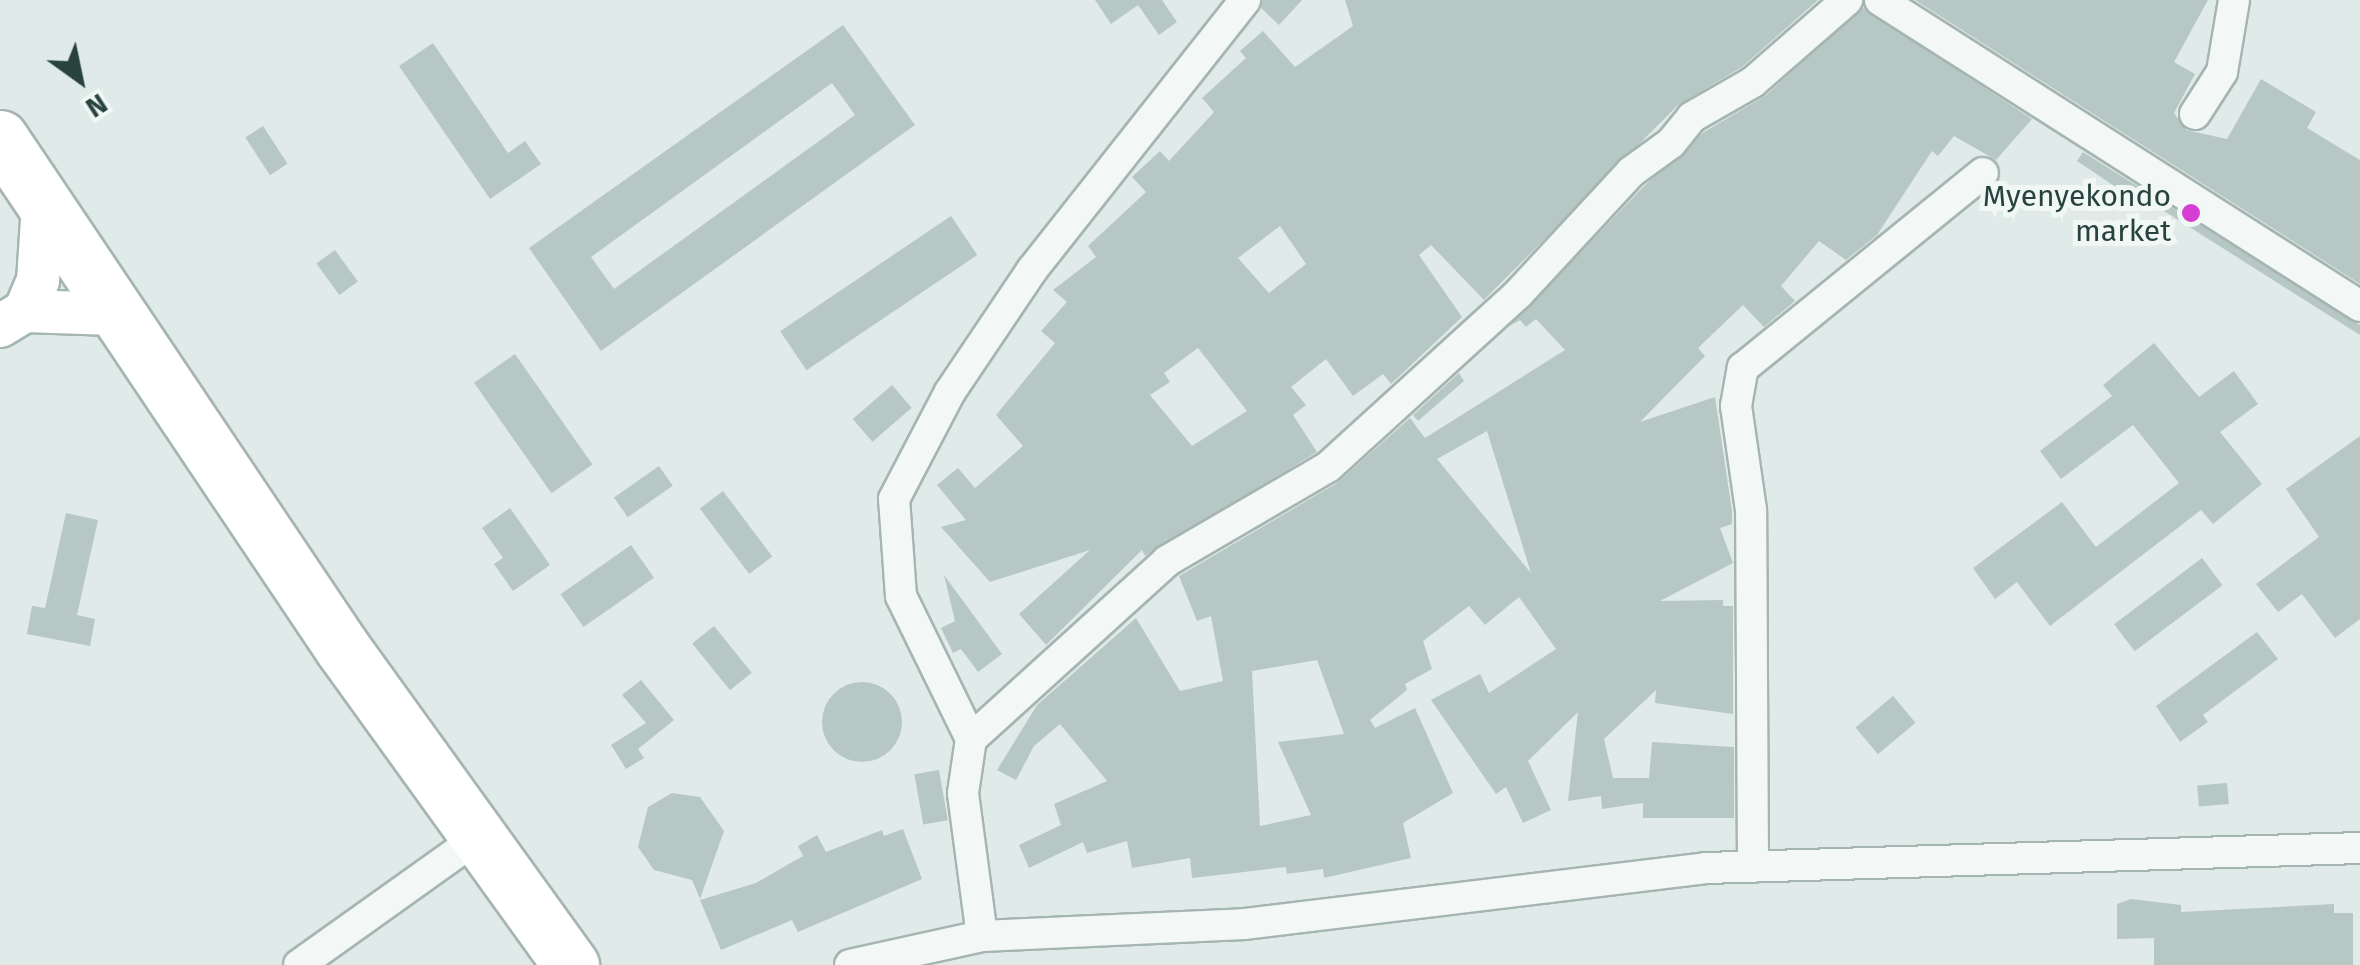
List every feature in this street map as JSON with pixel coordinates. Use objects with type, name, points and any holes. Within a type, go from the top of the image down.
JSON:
[{"type":"highway","points":[[0,138],[113,314],[571,965]]},
{"type":"street","points":[[971,739],[1167,562],[1328,467],[1520,294],[1598,206],[1692,117],[1753,82],[1847,0]]},
{"type":"street","points":[[1880,0],[2360,306]]},
{"type":"street","points":[[2196,114],[2222,72],[2234,0]]},
{"type":"street","points":[[982,936],[963,792],[971,739],[901,596],[894,499],[950,392],[1032,270],[1240,3]]},
{"type":"street","points":[[1753,866],[1751,510],[1736,406],[1742,368],[1983,173]]},
{"type":"street","points":[[12,318],[38,280],[43,203]]},
{"type":"street","points":[[12,318],[113,314]]},
{"type":"street","points":[[299,965],[480,836]]},
{"type":"street","points":[[850,965],[982,936],[1244,924],[1753,866],[2360,848]]},
{"type":"building","points":[[1095,0],[1162,0],[1177,22],[1159,35],[1138,5],[1111,24]]},
{"type":"building","points":[[1263,0],[1302,0],[1279,25],[1261,8]]},
{"type":"building","points":[[1345,0],[1818,0],[1742,67],[1678,105],[1484,300],[1431,245],[1419,255],[1462,317],[1391,384],[1383,374],[1353,396],[1326,359],[1291,387],[1306,405],[1293,415],[1317,452],[1145,556],[1142,550],[1046,645],[1019,614],[1090,550],[990,582],[941,527],[966,520],[937,485],[958,468],[975,488],[1023,446],[996,415],[1055,343],[1041,331],[1067,302],[1053,290],[1096,257],[1088,246],[1146,192],[1132,177],[1160,151],[1169,161],[1214,112],[1202,98],[1246,58],[1240,51],[1263,31],[1295,67],[1353,26]],"holes":[[[1280,226],[1306,264],[1269,293],[1238,258]],[[1198,348],[1247,411],[1192,446],[1150,395],[1170,382],[1164,373]]]},
{"type":"building","points":[[1915,0],[2208,0],[2174,62],[2195,74],[2174,113],[2186,130],[2227,139],[2261,79],[2316,112],[2307,128],[2360,160],[2360,284]]},
{"type":"building","points":[[1863,8],[2032,119],[1996,160],[1954,136],[1938,156],[1932,151],[1877,235],[1846,260],[1819,241],[1781,286],[1795,301],[1764,327],[1743,305],[1698,348],[1705,356],[1640,422],[1715,397],[1732,511],[1732,524],[1720,528],[1733,563],[1660,601],[1723,600],[1723,606],[1733,606],[1733,714],[1655,703],[1656,690],[1604,739],[1613,778],[1649,778],[1652,742],[1734,747],[1734,818],[1643,818],[1643,803],[1602,809],[1601,796],[1568,801],[1578,712],[1528,761],[1551,810],[1523,823],[1506,787],[1496,794],[1431,700],[1480,674],[1489,693],[1556,649],[1519,597],[1485,625],[1469,606],[1423,641],[1432,669],[1405,684],[1407,690],[1370,720],[1375,728],[1415,708],[1453,793],[1403,823],[1411,858],[1324,878],[1323,869],[1287,874],[1286,867],[1192,878],[1190,858],[1132,868],[1127,841],[1087,853],[1083,842],[1029,868],[1019,845],[1061,825],[1054,804],[1107,781],[1060,724],[1034,746],[1016,780],[997,770],[1037,705],[1136,618],[1180,691],[1223,681],[1211,616],[1197,621],[1179,576],[1337,483],[1410,418],[1425,438],[1565,350],[1536,319],[1526,327],[1520,320],[1510,326],[1644,186],[1704,132],[1765,96]],"holes":[[[1487,431],[1531,573],[1437,459]],[[1317,660],[1344,734],[1278,742],[1311,815],[1260,826],[1252,671]]]},
{"type":"building","points":[[843,25],[915,125],[601,351],[529,248]],"holes":[[[832,83],[855,115],[614,289],[591,257]]]},
{"type":"building","points":[[433,43],[508,153],[525,141],[541,164],[490,199],[399,66]]},
{"type":"building","points":[[263,126],[288,164],[270,175],[245,137]]},
{"type":"building","points":[[2083,152],[2360,325],[2360,335],[2142,197],[2138,202],[2077,161]]},
{"type":"building","points":[[951,216],[977,255],[807,370],[780,331]]},
{"type":"building","points":[[335,250],[358,282],[339,295],[316,264]]},
{"type":"building","points":[[2154,343],[2199,397],[2234,371],[2258,404],[2220,432],[2262,484],[2213,524],[2201,510],[2050,626],[2017,582],[1995,599],[1973,568],[2062,502],[2096,547],[2179,483],[2133,425],[2061,479],[2040,451],[2112,396],[2103,385]]},
{"type":"building","points":[[515,354],[592,465],[551,493],[474,383]]},
{"type":"building","points":[[1459,373],[1464,381],[1418,421],[1413,415]]},
{"type":"building","points":[[892,385],[912,408],[872,442],[853,419]]},
{"type":"building","points":[[2360,436],[2360,619],[2335,638],[2302,594],[2278,612],[2256,584],[2319,537],[2286,489]]},
{"type":"building","points":[[659,466],[673,486],[628,517],[614,498]]},
{"type":"building","points":[[723,491],[772,556],[749,574],[700,508]]},
{"type":"building","points":[[510,508],[550,565],[513,591],[494,564],[503,558],[482,528]]},
{"type":"building","points":[[66,513],[98,520],[77,615],[95,619],[90,646],[27,634],[32,606],[45,608]]},
{"type":"building","points":[[631,545],[654,578],[583,627],[561,594]]},
{"type":"building","points":[[2202,558],[2222,585],[2135,651],[2114,624]]},
{"type":"building","points":[[944,575],[1002,654],[978,672],[961,649],[953,653],[941,628],[955,621]]},
{"type":"building","points":[[714,626],[752,673],[730,690],[692,644]]},
{"type":"building","points":[[2257,632],[2278,659],[2203,715],[2208,722],[2180,742],[2156,706]]},
{"type":"building","points":[[641,680],[674,720],[638,749],[644,758],[626,769],[611,745],[646,723],[622,695]]},
{"type":"building","points":[[862,682],[877,685],[890,694],[899,707],[899,737],[890,750],[877,759],[862,762],[847,759],[834,750],[825,737],[822,722],[825,707],[834,694],[847,685]]},
{"type":"building","points":[[1893,696],[1915,723],[1878,754],[1855,727]]},
{"type":"building","points":[[939,770],[948,820],[923,825],[914,774]]},
{"type":"building","points":[[2227,783],[2229,804],[2199,807],[2197,786]]},
{"type":"building","points":[[672,793],[700,797],[724,831],[700,899],[692,880],[654,870],[638,847],[648,807]]},
{"type":"building","points":[[903,829],[922,879],[798,932],[792,920],[721,950],[700,900],[756,883],[803,856],[798,846],[817,835],[826,852],[882,830],[884,836]]},
{"type":"building","points":[[2131,899],[2181,905],[2181,912],[2334,904],[2334,913],[2353,913],[2353,965],[2154,965],[2154,938],[2117,939],[2117,904]]},
{"type":"place","name":"Myenyekondo market","points":[[2191,213]]}]
